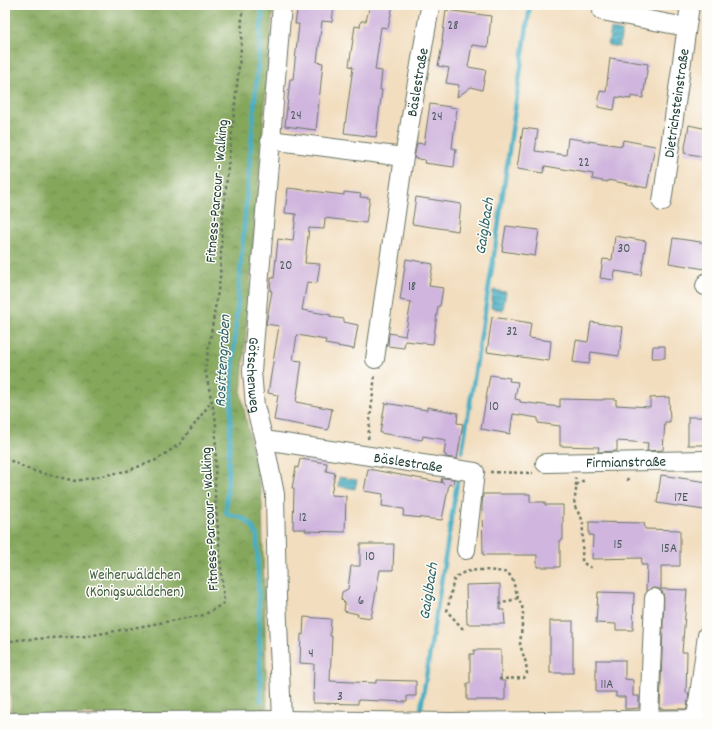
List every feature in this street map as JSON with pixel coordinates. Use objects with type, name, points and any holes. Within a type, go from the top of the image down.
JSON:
[{"type":"street","name":"Götschenweg","points":[[282,5],[252,371],[256,406],[275,494],[282,720]]},
{"type":"street","name":"Dietrichsteinstraße","points":[[662,202],[690,5]]},
{"type":"street","name":"Bäslestraße","points":[[375,359],[404,157],[430,7]]},
{"type":"street","points":[[602,11],[686,27]]},
{"type":"street","points":[[270,140],[404,157]]},
{"type":"street","name":"Bäslestraße","points":[[264,440],[475,472]]},
{"type":"street","name":"Firmianstraße","points":[[542,468],[707,460]]},
{"type":"street","points":[[466,550],[475,472]]},
{"type":"street","points":[[654,598],[657,721]]},
{"type":"street","points":[[5,722],[282,720],[451,722],[657,721],[701,719],[707,635]]},
{"type":"path","name":"Fitness-Parcour - Walking","points":[[5,643],[15,640],[88,636],[204,615],[224,603],[216,497],[216,422],[205,369],[220,279],[222,224],[241,48],[242,13],[240,5]]},
{"type":"path","points":[[366,455],[376,363],[375,359]]},
{"type":"path","name":"Fitness-Parcour - Walking","points":[[5,458],[30,470],[75,481],[127,471],[156,460],[180,444],[212,401]]},
{"type":"path","points":[[475,472],[542,468]]},
{"type":"path","points":[[572,476],[576,480],[574,505],[583,521],[582,562],[592,569]]},
{"type":"path","points":[[463,629],[447,611],[454,580],[461,573],[491,569],[508,573],[512,578],[518,598],[522,605],[523,615],[520,645],[526,664],[527,674],[524,678],[498,679]]},
{"type":"path","points":[[500,604],[518,598]]},
{"type":"green space","name":"Weiherwäldchen (Königswäldchen)","points":[[5,5],[273,5],[241,394],[261,492],[267,709],[205,715],[5,714],[11,713],[10,646],[5,645]]},
{"type":"water","points":[[611,29],[622,31],[619,47],[608,45]]},
{"type":"water","points":[[493,290],[506,292],[503,310],[491,308]]},
{"type":"water","points":[[339,477],[357,480],[355,489],[338,486]]},
{"type":"building","points":[[298,5],[334,5],[332,22],[322,21],[317,62],[323,63],[316,130],[285,126],[290,79],[293,79],[299,24],[295,24]]},
{"type":"building","points":[[370,5],[393,5],[388,28],[381,27],[375,70],[382,71],[380,90],[382,90],[376,137],[344,133],[353,67],[349,66],[355,26],[360,27],[361,21],[366,21]]},
{"type":"building","points":[[446,10],[491,16],[488,47],[472,45],[468,67],[486,70],[482,90],[471,87],[457,97],[459,85],[446,83],[449,68],[438,66],[443,41]]},
{"type":"building","points":[[610,58],[648,64],[643,98],[631,96],[631,99],[616,97],[614,110],[598,107],[600,91],[606,92]]},
{"type":"building","points":[[430,104],[457,108],[452,148],[456,149],[454,167],[424,163],[425,160],[414,158],[417,143],[424,144]]},
{"type":"building","points":[[689,125],[707,129],[707,157],[684,153]]},
{"type":"building","points":[[523,128],[538,130],[535,151],[566,155],[568,138],[622,146],[623,140],[655,146],[647,188],[608,180],[608,182],[592,179],[593,174],[545,166],[543,173],[517,169]]},
{"type":"building","points":[[288,188],[344,195],[344,192],[361,194],[360,197],[370,198],[366,223],[325,218],[324,229],[309,228],[305,263],[320,264],[317,283],[307,282],[302,310],[331,315],[330,317],[344,319],[344,322],[358,325],[354,349],[325,344],[326,340],[297,335],[293,360],[302,361],[296,402],[332,409],[328,430],[274,420],[278,395],[268,393],[279,326],[266,324],[272,291],[270,291],[271,278],[274,278],[278,239],[293,241],[296,214],[285,213]]},
{"type":"building","points":[[416,197],[461,204],[458,231],[412,224]]},
{"type":"building","points":[[506,226],[539,230],[535,256],[502,251]]},
{"type":"building","points":[[615,236],[646,241],[641,275],[615,271],[614,280],[600,278],[603,259],[612,260]]},
{"type":"building","points":[[673,238],[707,243],[705,269],[669,263]]},
{"type":"building","points":[[406,259],[433,264],[429,286],[443,288],[440,306],[438,306],[433,344],[405,341],[404,348],[388,346],[389,333],[405,336],[411,302],[400,300]]},
{"type":"building","points":[[492,317],[531,323],[529,338],[551,341],[549,361],[487,352]]},
{"type":"building","points":[[591,322],[623,327],[619,356],[591,352],[589,364],[573,362],[576,340],[588,342]]},
{"type":"building","points":[[653,346],[665,346],[665,358],[652,358]]},
{"type":"building","points":[[490,375],[510,378],[509,381],[518,382],[515,399],[520,400],[520,402],[560,407],[560,399],[616,399],[616,405],[650,407],[650,398],[669,397],[670,422],[665,422],[663,450],[647,451],[648,443],[617,441],[617,451],[598,452],[599,447],[560,446],[560,426],[538,423],[538,418],[513,414],[510,434],[481,429]]},
{"type":"building","points":[[385,403],[427,410],[427,407],[458,413],[457,423],[463,424],[457,459],[446,457],[444,454],[446,440],[423,436],[422,440],[380,433]]},
{"type":"building","points":[[688,417],[707,417],[707,445],[688,445]]},
{"type":"building","points":[[300,459],[327,463],[326,471],[335,473],[331,495],[346,496],[345,532],[305,531],[306,529],[293,529],[294,488],[292,488],[296,467],[298,468]]},
{"type":"building","points":[[368,469],[444,483],[441,482],[442,478],[454,479],[453,485],[449,484],[442,520],[403,516],[404,509],[382,506],[383,494],[364,491]]},
{"type":"building","points":[[661,475],[707,482],[704,510],[657,503]]},
{"type":"building","points":[[483,494],[530,494],[530,502],[545,502],[545,505],[563,505],[563,540],[560,540],[560,567],[537,567],[537,555],[483,555]]},
{"type":"building","points":[[589,522],[644,523],[645,529],[680,530],[680,566],[661,566],[661,589],[687,590],[682,652],[687,652],[686,693],[689,693],[687,709],[660,709],[663,593],[660,589],[655,588],[646,591],[647,565],[641,565],[642,558],[592,559],[593,535],[589,535]]},
{"type":"building","points":[[360,544],[394,544],[393,570],[380,570],[371,618],[357,616],[358,614],[344,611],[345,603],[341,599],[342,592],[348,589],[351,566],[360,566]]},
{"type":"building","points":[[500,584],[500,610],[504,610],[505,624],[467,624],[466,585]]},
{"type":"building","points":[[598,592],[634,593],[633,630],[616,630],[616,624],[596,623]]},
{"type":"building","points":[[304,617],[331,619],[330,636],[332,636],[330,681],[376,683],[376,680],[416,681],[416,696],[407,696],[407,702],[358,700],[358,704],[313,703],[314,664],[300,663],[301,634],[303,635]]},
{"type":"building","points":[[550,621],[573,621],[573,673],[550,673]]},
{"type":"building","points":[[474,650],[501,650],[501,681],[505,681],[505,700],[467,700],[467,683],[470,683],[470,654],[474,654]]},
{"type":"building","points":[[596,660],[625,660],[625,679],[633,680],[633,696],[639,696],[639,708],[625,709],[625,697],[616,697],[616,692],[596,692]]},
{"type":"waterway","name":"Rosittengraben","points":[[261,701],[257,535],[248,522],[242,518],[226,514],[235,334],[263,5]]},
{"type":"waterway","name":"Gaiglbach","points":[[462,452],[495,249],[530,5]]},
{"type":"waterway","name":"Gaiglbach","points":[[421,708],[458,477]]}]
